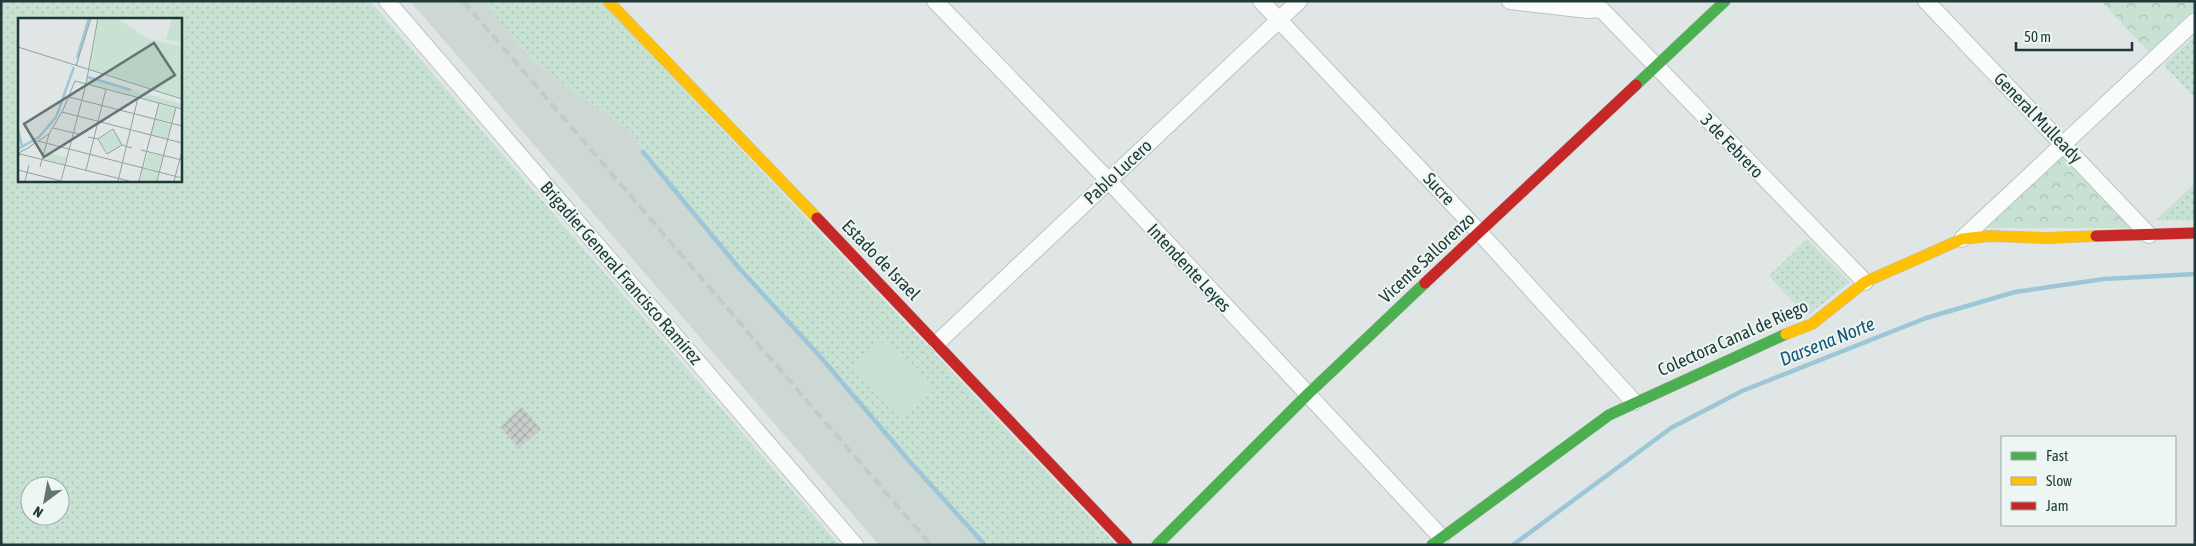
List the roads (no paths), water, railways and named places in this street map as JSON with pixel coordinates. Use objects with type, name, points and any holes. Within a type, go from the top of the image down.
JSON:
[{"type":"street","name":"Brigadier General Francisco Ramírez","points":[[387,1],[855,545]]},
{"type":"street","name":"Estado de Israel","points":[[608,1],[937,343],[1127,545]]},
{"type":"street","name":"Intendente Leyes","points":[[935,1],[1109,181],[1308,394],[1436,541]]},
{"type":"street","name":"Sucre","points":[[1261,1],[1480,232],[1634,402]]},
{"type":"street","name":"Pablo Lucero","points":[[937,343],[1299,1]]},
{"type":"street","points":[[1510,1],[1588,10],[1602,5]]},
{"type":"street","name":"Vicente Sallorenzo","points":[[1157,545],[1308,394],[1725,1]]},
{"type":"street","name":"General Mulleady","points":[[1926,1],[2149,234]]},
{"type":"street","name":"3 de Febrero","points":[[1602,5],[1655,66],[1865,282]]},
{"type":"street","points":[[1962,239],[2064,146],[2195,21]]},
{"type":"street","name":"Colectora Canal de Riego","points":[[1436,541],[1609,415],[1764,343],[1812,324],[1865,282],[1962,239],[1990,236],[2048,238],[2195,233]]},
{"type":"waterway","points":[[643,152],[739,268],[817,353],[911,463],[985,545]]},
{"type":"waterway","name":"Darsena Norte","points":[[1513,545],[1671,428],[1742,391],[1926,318],[2015,292],[2104,279],[2195,274]]},
{"type":"railway","points":[[463,1],[931,545]]}]
